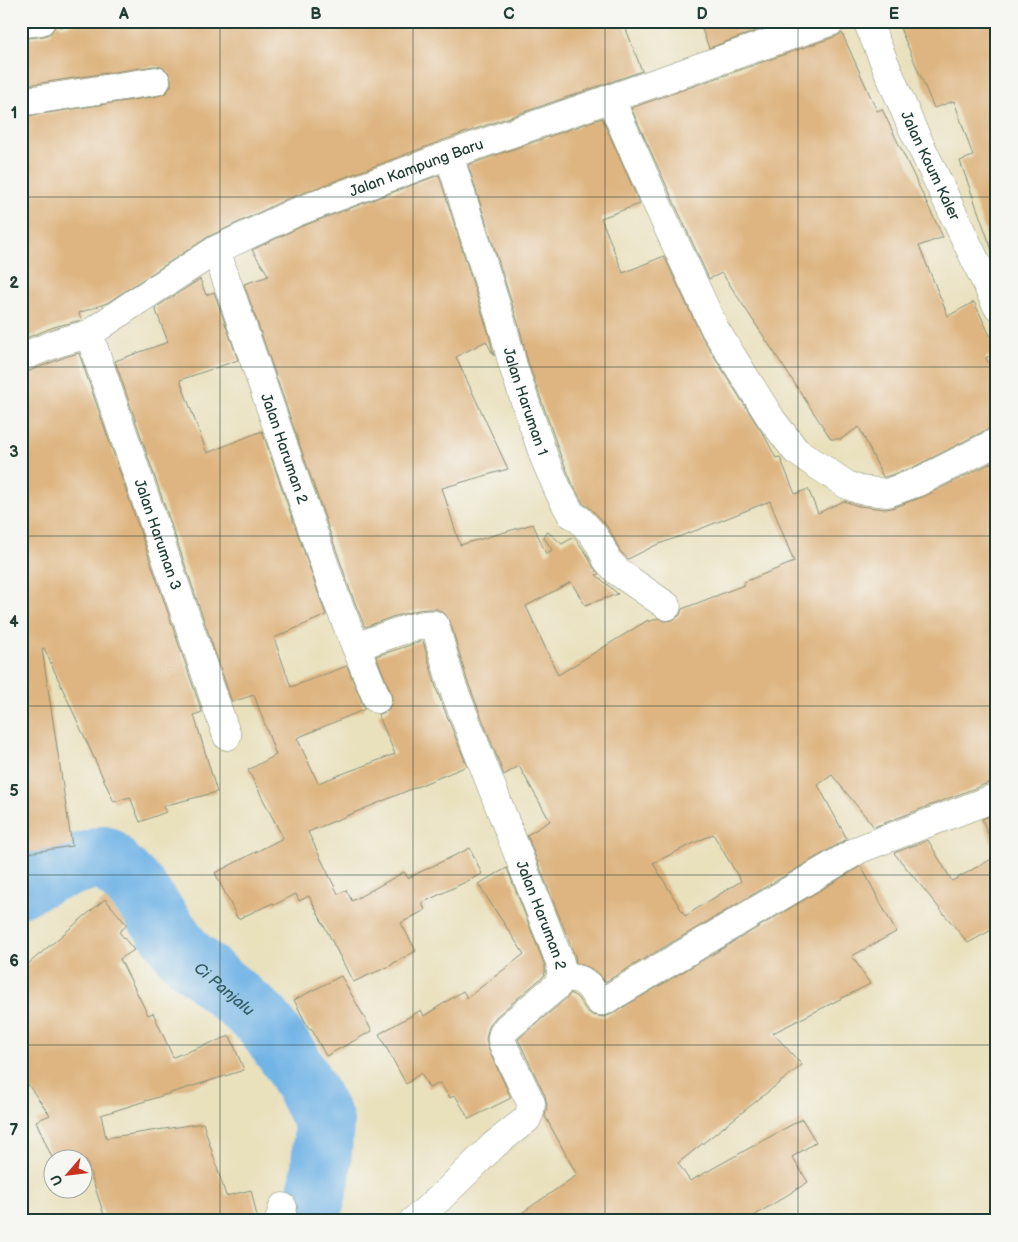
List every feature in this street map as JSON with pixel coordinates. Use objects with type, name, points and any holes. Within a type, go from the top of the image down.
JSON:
[{"type":"street","points":[[21,24],[40,21]]},
{"type":"street","name":"Jalan Kampung Baru","points":[[21,357],[60,342],[89,334],[134,302],[216,250],[294,213],[449,155],[832,21]]},
{"type":"street","name":"Jalan Kaum Kaler","points":[[867,21],[910,123],[997,306]]},
{"type":"street","points":[[21,102],[156,81]]},
{"type":"street","points":[[610,98],[656,204],[715,330],[772,420],[796,451],[847,485],[860,490],[887,493],[918,482],[997,442]]},
{"type":"street","name":"Jalan Haruman 1","points":[[449,155],[504,331],[513,366],[545,460],[559,492],[571,514],[579,519],[592,533],[607,560],[618,572],[668,606]]},
{"type":"street","name":"Jalan Haruman 2","points":[[216,250],[336,598],[377,699]]},
{"type":"street","name":"Jalan Haruman 3","points":[[89,334],[227,736]]},
{"type":"street","name":"Jalan Haruman 2","points":[[356,647],[429,623],[435,625],[452,685],[560,962],[561,975],[558,985],[502,1033],[505,1049],[531,1103],[527,1119],[494,1145],[440,1198],[413,1221]]},
{"type":"street","points":[[561,975],[581,980],[589,986],[599,1001],[604,1001],[860,850],[997,797]]},
{"type":"building","points":[[88,21],[623,21],[642,71],[444,140],[287,199],[208,237],[107,303],[79,313],[81,320],[54,327],[21,340],[21,192],[28,189],[21,149],[21,117],[158,96],[166,93],[171,86],[168,72],[162,67],[154,66],[21,86],[21,39],[44,36],[51,33],[56,25],[60,24],[60,27]]},
{"type":"building","points":[[699,21],[784,21],[709,48]]},
{"type":"building","points":[[897,21],[997,21],[997,252],[993,253],[960,161],[973,156],[954,101],[934,108]]},
{"type":"building","points":[[842,33],[877,111],[882,109],[943,237],[919,246],[948,316],[974,302],[997,350],[997,352],[986,358],[997,379],[997,427],[990,428],[912,468],[885,477],[883,477],[859,427],[841,439],[831,439],[722,273],[709,279],[631,108]]},
{"type":"building","points":[[602,118],[640,204],[601,218],[623,273],[664,256],[702,337],[765,437],[776,458],[780,457],[795,494],[808,489],[818,513],[844,501],[858,506],[892,508],[925,496],[997,460],[997,782],[991,782],[874,827],[832,775],[818,785],[847,839],[605,982],[599,974],[590,968],[576,963],[575,956],[527,835],[550,821],[519,766],[504,775],[467,680],[450,621],[445,614],[437,609],[427,609],[392,617],[365,627],[351,593],[244,284],[269,276],[252,250],[300,227],[439,175],[494,356],[486,341],[456,357],[508,469],[442,488],[460,545],[533,524],[546,554],[552,550],[543,536],[548,532],[562,544],[574,537],[599,574],[596,575],[618,594],[585,605],[571,582],[526,606],[558,675],[648,620],[649,622],[658,618],[665,621],[673,620],[680,615],[682,609],[744,585],[744,582],[794,562],[770,501],[656,545],[628,559],[620,551],[604,522],[583,503],[560,454],[528,362],[519,326],[468,165]],"holes":[[[713,834],[741,881],[685,916],[653,863]]]},
{"type":"building","points":[[200,279],[206,295],[214,292],[238,360],[180,380],[207,453],[262,431],[326,615],[274,638],[291,687],[347,666],[365,709],[297,738],[318,783],[395,754],[378,714],[389,709],[392,701],[391,693],[376,656],[423,641],[437,691],[467,766],[308,832],[338,894],[346,890],[352,901],[404,872],[408,878],[470,848],[482,874],[422,903],[425,910],[401,923],[416,951],[392,965],[353,982],[309,896],[299,901],[296,894],[238,919],[215,873],[283,838],[248,770],[276,755],[254,695],[232,702],[115,361],[168,342],[155,308]]},
{"type":"building","points":[[79,353],[202,712],[194,715],[217,792],[163,806],[166,812],[140,822],[130,797],[114,802],[44,648],[42,649],[72,846],[21,854],[21,372],[27,372]]},
{"type":"building","points":[[997,814],[997,852],[995,852],[982,819]]},
{"type":"building","points":[[928,840],[952,881],[997,856],[997,927],[968,943],[894,853]]},
{"type":"building","points":[[861,866],[896,932],[852,956],[870,984],[773,1033],[802,1065],[678,1163],[690,1181],[802,1119],[816,1142],[792,1157],[808,1182],[746,1221],[510,1221],[577,1175],[545,1116],[547,1105],[545,1096],[518,1039],[568,997],[570,993],[577,997],[592,1015],[604,1017],[612,1014]]},
{"type":"building","points":[[507,868],[545,966],[545,973],[544,976],[497,1016],[488,1030],[486,1039],[488,1048],[511,1098],[469,1119],[455,1095],[450,1098],[440,1083],[429,1088],[421,1073],[406,1084],[379,1034],[421,1010],[424,1016],[463,991],[467,998],[524,954],[478,884]]},
{"type":"building","points":[[105,899],[127,925],[119,932],[134,950],[120,959],[148,1015],[153,1013],[173,1057],[230,1036],[244,1070],[101,1115],[106,1138],[203,1123],[226,1196],[251,1190],[258,1221],[106,1221],[92,1178],[92,1150],[49,1150],[36,1121],[50,1115],[21,1075],[21,970]]},
{"type":"building","points":[[341,976],[372,1031],[326,1056],[294,1000]]},
{"type":"waterway","name":"Ci Panjalu","points":[[21,887],[51,872],[104,856],[137,889],[185,955],[262,1020],[292,1062],[324,1122],[320,1179],[310,1221]]}]
